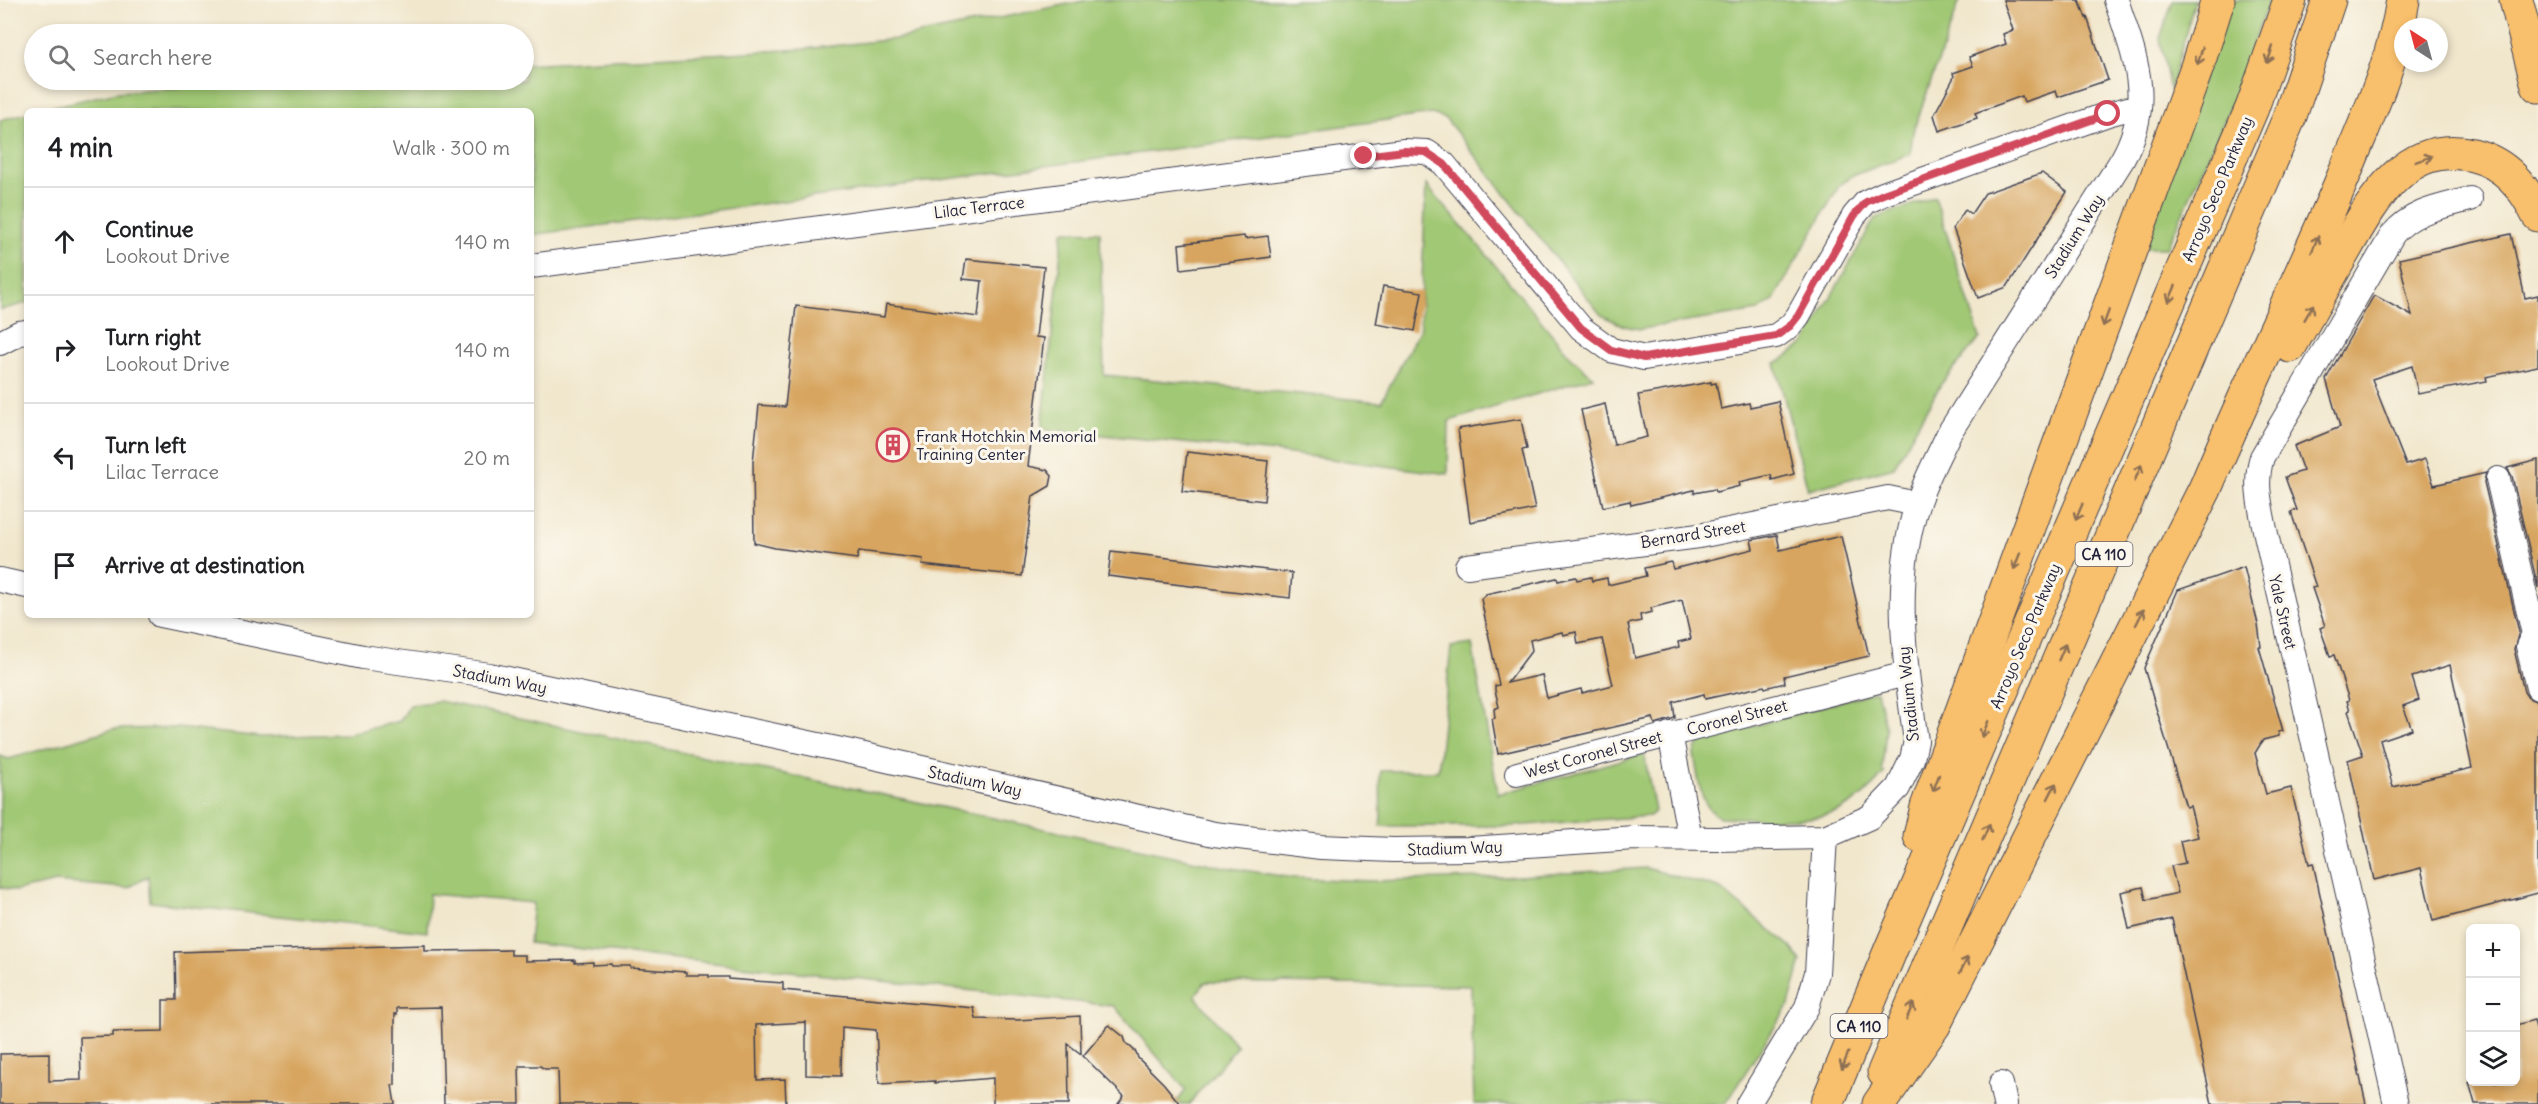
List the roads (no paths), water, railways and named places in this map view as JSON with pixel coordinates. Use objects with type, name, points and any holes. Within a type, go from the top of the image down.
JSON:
[{"type":"highway","points":[[1891,949],[1927,807],[2197,67],[2218,0]]},
{"type":"highway","name":"Arroyo Seco Parkway","points":[[1827,1104],[1891,949],[2252,108],[2290,0]]},
{"type":"highway","name":"CA 110","points":[[1871,1104],[2290,116],[2329,0]]},
{"type":"highway","points":[[2516,0],[2538,86]]},
{"type":"highway","points":[[1879,1104],[1934,1025],[2205,489],[2241,402],[2308,262],[2390,63],[2401,14]]},
{"type":"highway","points":[[2205,489],[2254,409],[2376,197],[2397,174],[2413,163],[2440,154],[2462,152],[2483,158],[2504,168],[2519,184],[2538,215]]},
{"type":"street","name":"Stadium Way","points":[[174,618],[363,657],[489,675],[851,752],[1214,834],[1321,847],[1393,850],[1469,849],[1635,837],[1825,837],[1870,817],[1898,788],[1912,759],[1916,741],[1902,630],[1904,563],[1917,504],[1949,434],[2127,152],[2136,126],[2139,106],[2138,65],[2116,0]]},
{"type":"street","name":"Lilac Terrace","points":[[534,266],[1394,152],[1426,152],[1444,164],[1581,328],[1611,350],[1644,358],[1776,336],[1790,326],[1798,316],[1854,216],[1866,202],[2108,114],[2139,106]]},
{"type":"street","name":"Yale Street","points":[[2396,1104],[2265,530],[2257,488],[2257,472],[2262,457],[2393,234],[2401,224],[2420,212],[2470,199]]},
{"type":"street","points":[[0,343],[24,332]]},
{"type":"street","points":[[2499,479],[2534,634],[2528,646],[2538,688]]},
{"type":"street","name":"Bernard Street","points":[[1467,566],[1699,536],[1888,498],[1917,504]]},
{"type":"street","points":[[0,580],[24,585]]},
{"type":"street","name":"Coronel Street","points":[[1690,838],[1670,734],[1906,674]]},
{"type":"street","name":"West Coronel Street","points":[[1517,774],[1670,734]]},
{"type":"street","points":[[1748,1104],[1810,999],[1817,973],[1825,837]]},
{"type":"place","name":"Frank Hotchkin Memorial Training Center","points":[[893,445]]}]
